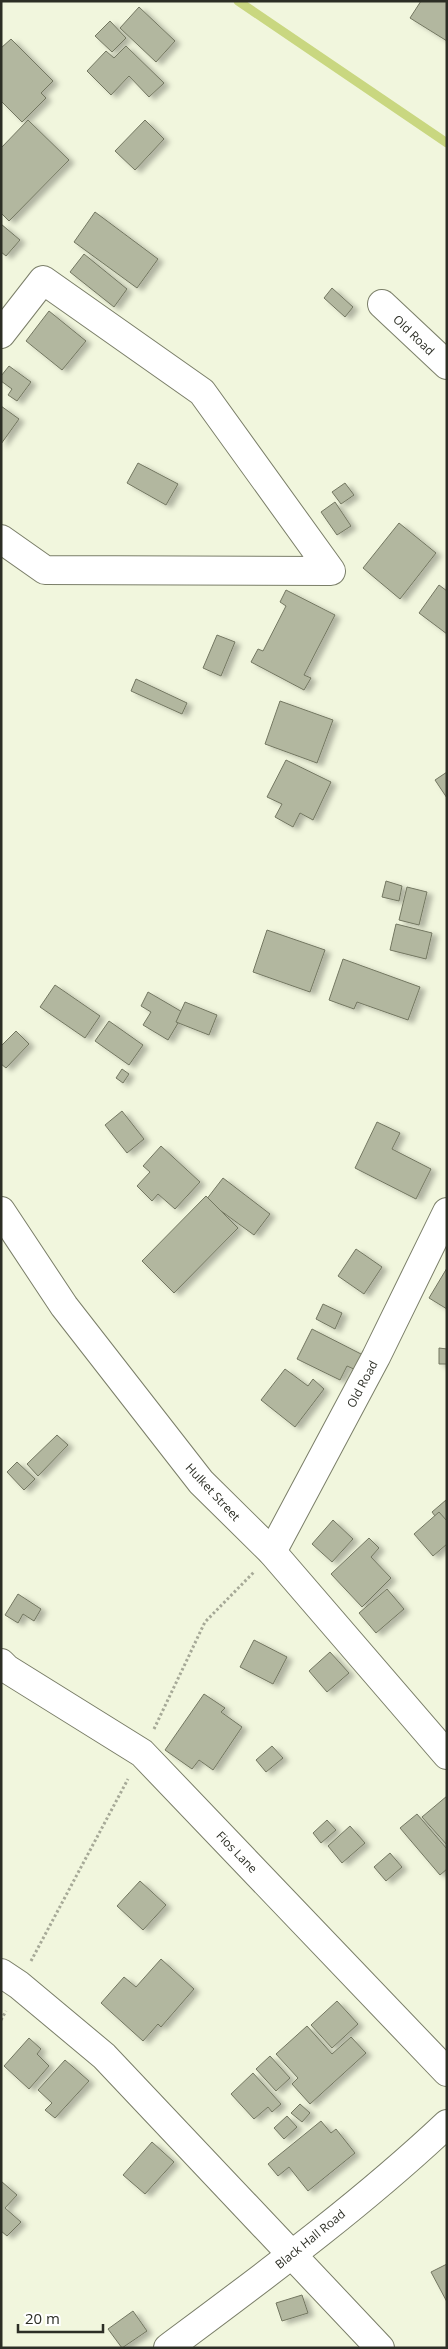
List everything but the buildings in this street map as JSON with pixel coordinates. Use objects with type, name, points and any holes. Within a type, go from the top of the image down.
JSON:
[{"type":"street","points":[[1,334],[43,280],[202,392],[331,571],[45,570],[1,540]]},
{"type":"street","name":"Old Road","points":[[382,304],[447,366]]},
{"type":"street","name":"Hulket Street","points":[[1,1211],[64,1306],[201,1482],[272,1552],[447,1755]]},
{"type":"street","name":"Old Road","points":[[272,1552],[376,1357],[447,1212]]},
{"type":"street","name":"Fios Lane","points":[[1,1663],[7,1669],[142,1753],[447,2072]]},
{"type":"street","points":[[1,1973],[19,1985],[104,2056],[380,2348]]},
{"type":"street","name":"Black Hall Road","points":[[168,2348],[293,2254],[409,2159],[447,2124]]},
{"type":"waterway","points":[[238,1],[447,143]]}]
